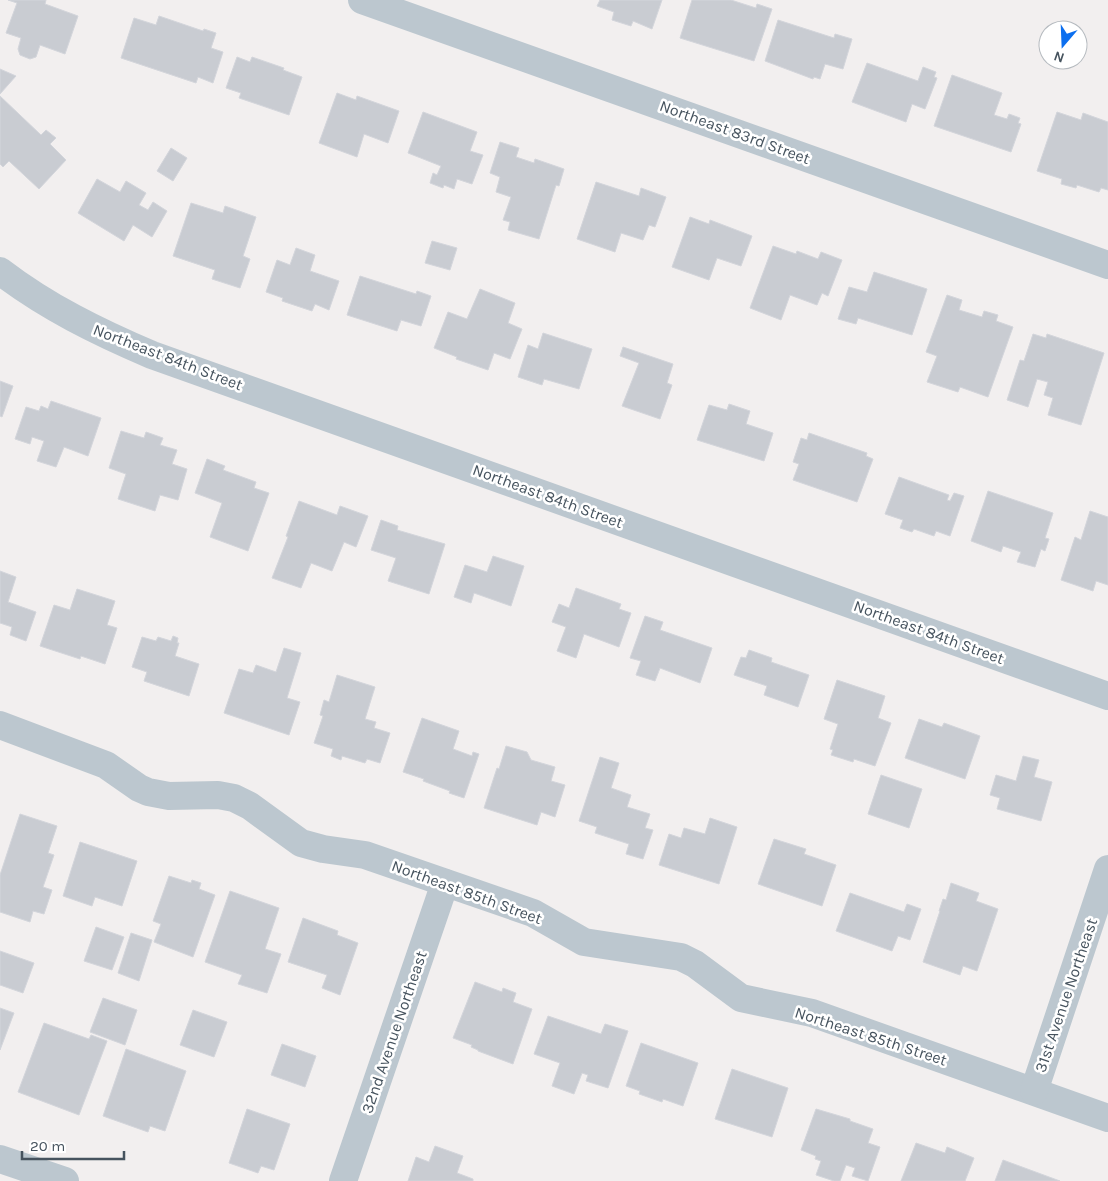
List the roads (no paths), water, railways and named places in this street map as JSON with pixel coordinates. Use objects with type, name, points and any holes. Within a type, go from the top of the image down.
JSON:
[{"type":"street","name":"Northeast 83rd Street","points":[[362,0],[1108,265]]},
{"type":"street","name":"Northeast 84th Street","points":[[0,271],[33,296],[64,314],[108,337],[152,355],[1108,696]]},
{"type":"street","name":"Northeast 85th Street","points":[[0,725],[106,765],[139,788],[148,792],[169,796],[218,795],[234,798],[250,806],[301,843],[323,849],[365,855],[533,914],[584,942],[681,957],[694,964],[741,998],[812,1013],[1108,1118]]},
{"type":"street","name":"31st Avenue Northeast","points":[[1034,1091],[1108,870]]},
{"type":"street","name":"32nd Avenue Northeast","points":[[343,1181],[445,883]]},
{"type":"street","points":[[0,1159],[65,1181]]}]
